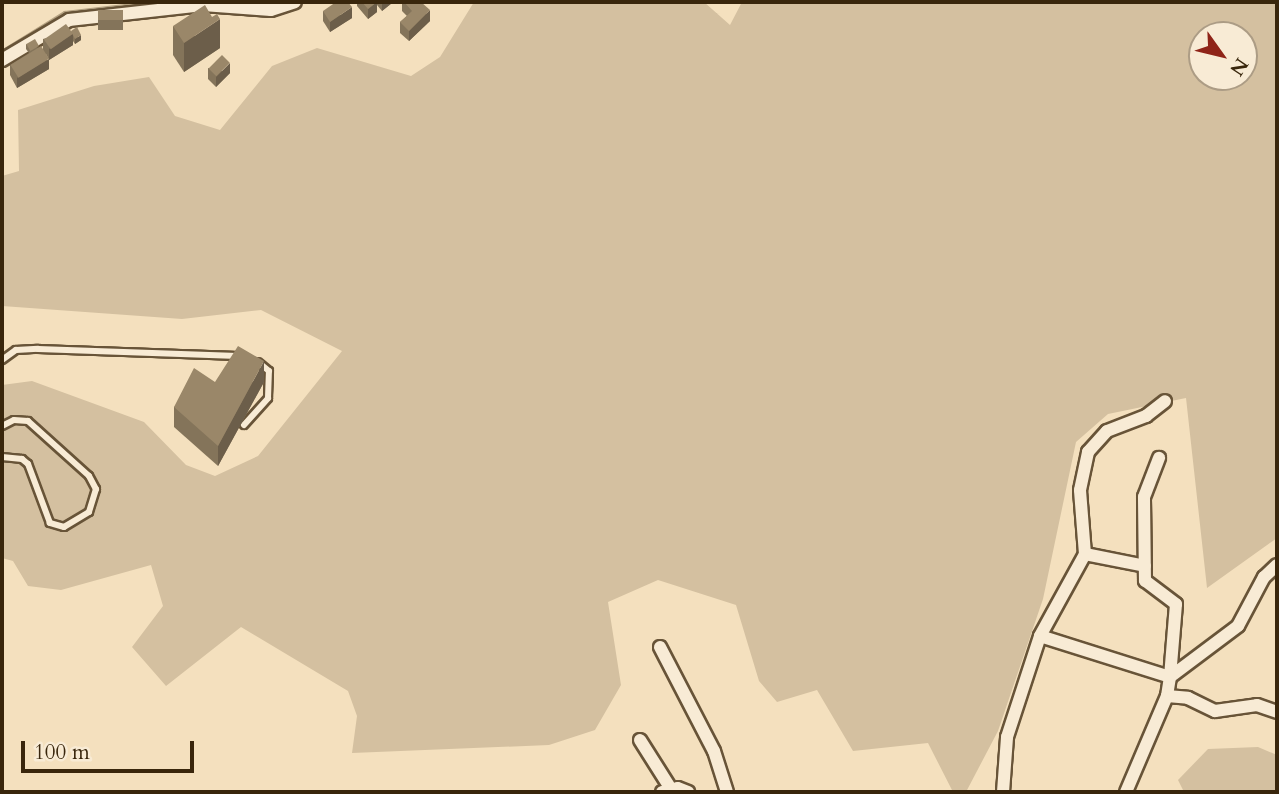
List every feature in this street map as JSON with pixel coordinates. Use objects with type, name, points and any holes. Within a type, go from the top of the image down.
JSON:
[{"type":"street","points":[[2,60],[69,20],[203,5],[271,10],[295,2]]},
{"type":"street","points":[[1003,792],[1007,737],[1040,636],[1085,554],[1080,490],[1088,452],[1107,431],[1146,416],[1165,401]]},
{"type":"street","points":[[1126,792],[1167,696],[1170,677],[1176,604],[1146,585],[1145,566],[1143,497],[1159,458]]},
{"type":"street","points":[[1085,554],[1145,566]]},
{"type":"street","points":[[1170,677],[1238,626],[1264,576],[1277,565]]},
{"type":"street","points":[[1040,636],[1170,677]]},
{"type":"street","points":[[660,647],[714,751],[727,792]]},
{"type":"street","points":[[1167,696],[1188,698],[1215,711],[1257,705],[1277,712]]},
{"type":"street","points":[[640,740],[666,791],[688,792]]},
{"type":"lane","points":[[2,360],[16,350],[38,349],[183,351],[255,360],[269,371],[268,398],[244,425]]},
{"type":"lane","points":[[2,426],[14,420],[28,421],[89,476],[96,489],[89,512],[64,527],[50,523],[28,464],[22,459],[2,457]]},
{"type":"shaded area","points":[[474,2],[704,2],[730,25],[742,2],[1277,2],[1277,538],[1207,588],[1186,398],[1108,414],[1076,442],[1043,599],[998,731],[966,792],[953,792],[928,743],[853,751],[817,690],[777,702],[759,681],[736,605],[658,580],[608,602],[621,685],[595,730],[549,745],[352,753],[357,716],[348,691],[241,627],[166,686],[132,647],[163,606],[151,565],[61,590],[28,586],[13,561],[2,558],[2,385],[32,381],[144,422],[186,465],[215,476],[258,456],[342,351],[261,310],[182,319],[2,306],[2,176],[19,171],[18,110],[94,86],[149,77],[175,116],[220,130],[272,66],[317,48],[411,76],[440,57]]},
{"type":"shaded area","points":[[1258,747],[1277,755],[1277,792],[1184,792],[1178,780],[1208,749]]},
{"type":"building","points":[[336,2],[348,2],[352,7],[330,22],[323,11]]},
{"type":"building","points":[[362,2],[377,2],[368,9]]},
{"type":"building","points":[[404,2],[421,2],[430,10],[409,31],[400,22],[412,11]]},
{"type":"building","points":[[205,5],[212,17],[217,14],[220,19],[184,43],[173,26]]},
{"type":"building","points":[[98,10],[123,10],[123,20],[98,20]]},
{"type":"building","points":[[66,24],[73,34],[51,49],[44,39]]},
{"type":"building","points":[[77,27],[81,35],[75,39],[71,31]]},
{"type":"building","points":[[35,39],[39,46],[30,51],[26,44]]},
{"type":"building","points":[[41,46],[49,59],[18,78],[10,65]]},
{"type":"building","points":[[222,55],[230,63],[216,76],[209,68]]},
{"type":"building","points":[[238,346],[264,361],[218,446],[174,407],[194,368],[215,382]]},
{"type":"waterway","points":[[2,52],[65,13],[152,3]]}]
